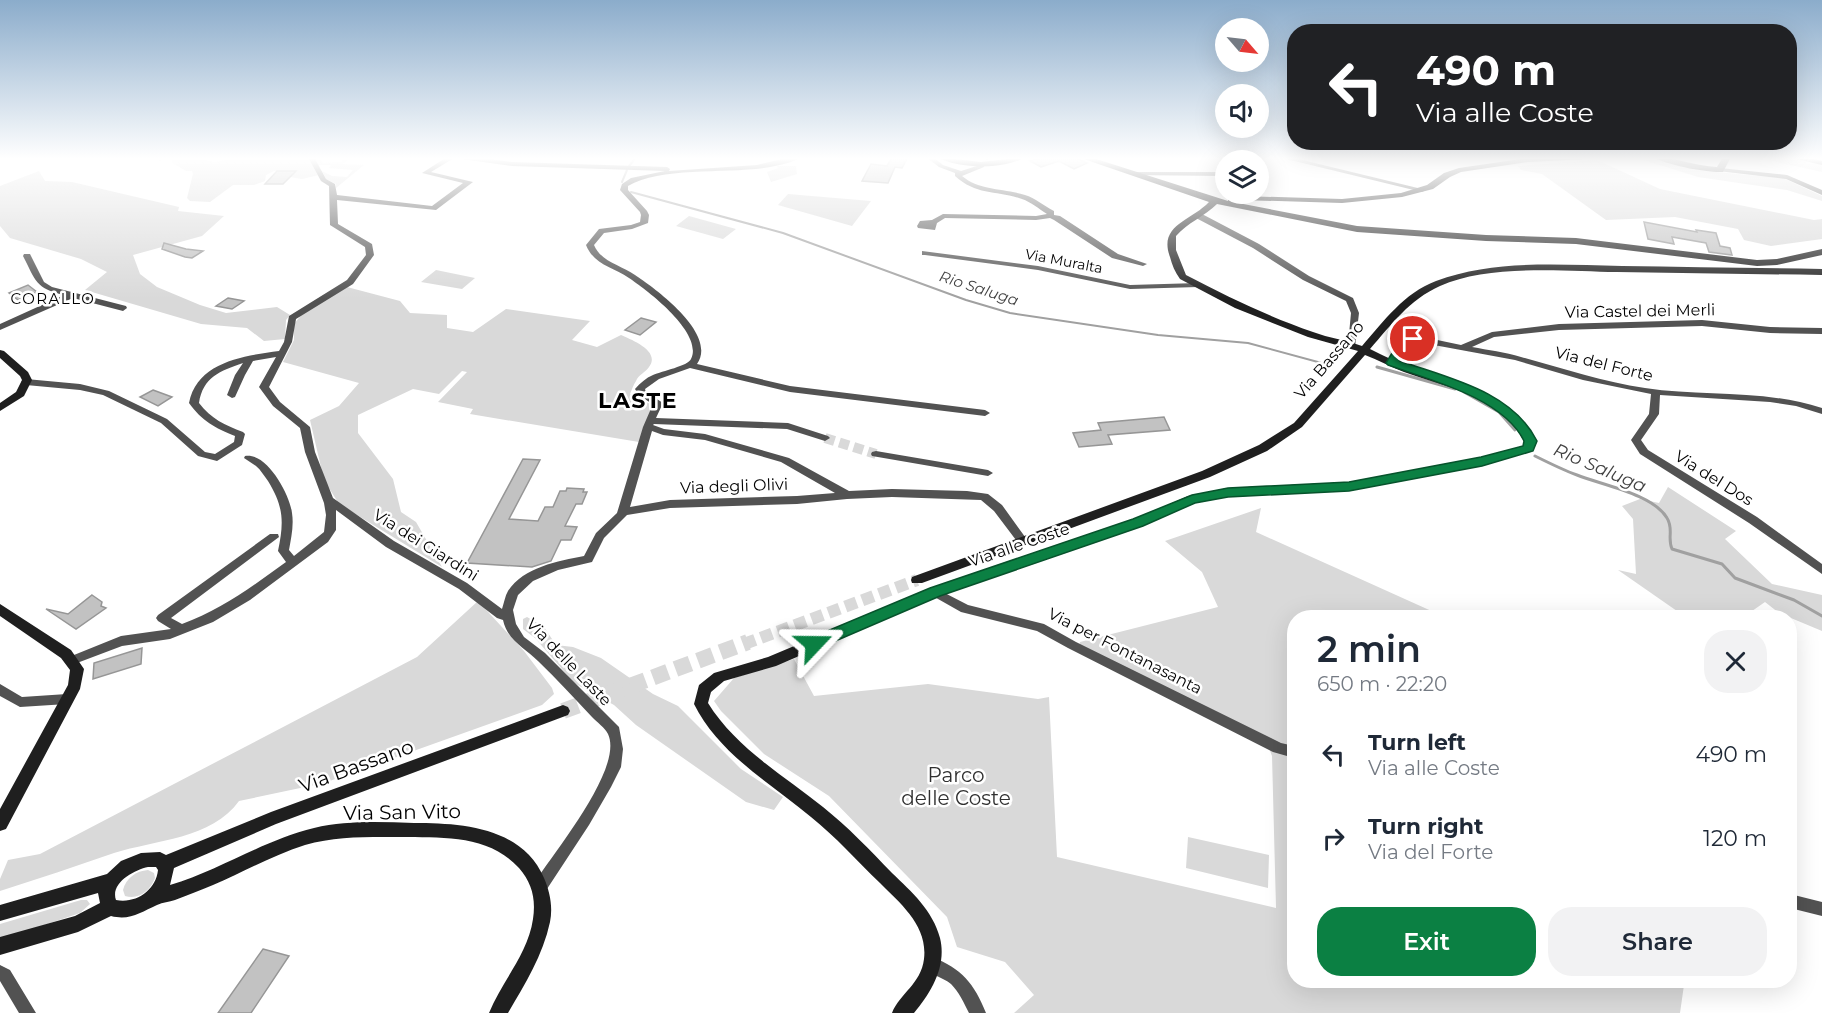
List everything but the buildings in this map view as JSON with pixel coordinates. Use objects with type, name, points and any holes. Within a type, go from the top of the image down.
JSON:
[{"type":"street","points":[[73,660],[121,641],[170,634],[182,630],[228,608],[328,536],[332,528],[327,499],[309,448],[305,427],[274,402],[264,387],[288,342],[292,318],[350,282],[370,255],[369,246],[334,225],[333,204]]},
{"type":"street","points":[[411,204],[433,208],[438,204]]},
{"type":"street","points":[[637,204],[645,215],[644,223],[602,231],[590,245],[592,251],[609,266],[629,275],[687,325],[694,336],[697,353],[694,362],[690,365]]},
{"type":"street","points":[[1036,204],[1050,213],[1050,216]]},
{"type":"street","name":"Via Muralta","points":[[1212,204],[1199,216],[1175,230],[1170,243],[1179,273],[1256,314],[1365,350]]},
{"type":"street","points":[[1232,204],[1343,226],[1388,232],[1576,241],[1756,263],[1777,262],[1822,252]]},
{"type":"street","points":[[933,223],[943,216],[1036,218],[1050,216],[1057,218],[1115,256],[1143,264]]},
{"type":"street","points":[[1199,216],[1256,246],[1306,278],[1350,300],[1355,313],[1352,345]]},
{"type":"street","name":"Via Muralta","points":[[926,253],[1038,268],[1130,287],[1198,285]]},
{"type":"street","points":[[1749,270],[1819,265],[1818,260],[1808,254]]},
{"type":"street","points":[[27,256],[41,283],[49,289],[123,308]]},
{"type":"street","name":"Via Bassano","points":[[917,580],[1238,461],[1285,434],[1331,390],[1402,306],[1414,296],[1439,283],[1476,273],[1528,268],[1822,272]]},
{"type":"street","points":[[1749,270],[1822,280]]},
{"type":"street","points":[[0,327],[72,295]]},
{"type":"street","name":"Via Castel dei Merli","points":[[1461,348],[1492,335],[1559,327],[1702,323],[1772,330],[1822,331]]},
{"type":"street","name":"Via del Forte","points":[[1392,363],[1402,345],[1413,339],[1516,358],[1583,377],[1656,393],[1770,399],[1797,403],[1822,411]]},
{"type":"street","points":[[1329,340],[1344,345],[1350,354],[1330,380],[1331,390]]},
{"type":"street","name":"Via alle Coste","points":[[932,965],[933,949],[921,913],[819,813],[750,760],[707,716],[701,704],[704,689],[719,677],[771,662],[935,592],[1138,523],[1192,499],[1228,492],[1349,486],[1482,462],[1528,448],[1530,441],[1523,427],[1492,402],[1462,387],[1392,363],[1365,350]]},
{"type":"street","points":[[0,353],[24,374],[27,382]]},
{"type":"street","points":[[27,382],[71,386],[106,393],[164,421],[202,454],[217,458],[239,443],[240,434],[210,423],[194,403],[197,386],[205,377],[222,368],[250,359],[283,353]]},
{"type":"street","points":[[232,395],[250,359]]},
{"type":"street","points":[[690,365],[790,389],[986,413]]},
{"type":"street","name":"Via delle Laste","points":[[540,888],[609,782],[617,756],[616,744],[614,731],[541,656],[520,640],[508,617],[508,603],[520,585],[534,575],[555,566],[588,559],[600,536],[623,512],[649,424],[658,403],[642,394],[640,389],[644,383],[655,377],[690,365]]},
{"type":"street","points":[[0,408],[20,394],[27,382]]},
{"type":"street","name":"Via del Dos","points":[[1656,393],[1654,414],[1636,440],[1644,452],[1753,520],[1822,570]]},
{"type":"street","points":[[649,424],[788,426],[825,438]]},
{"type":"street","name":"Via degli Olivi","points":[[649,424],[663,432],[705,437],[785,460],[847,495]]},
{"type":"street","points":[[876,454],[988,473]]},
{"type":"street","points":[[249,458],[261,463],[287,504],[288,526],[283,551],[292,563]]},
{"type":"street","name":"Via degli Olivi","points":[[623,512],[669,504],[797,500],[892,493],[984,497],[998,508],[1023,541]]},
{"type":"street","name":"Via dei Giardini","points":[[327,499],[390,544],[463,586],[501,615],[508,617]]},
{"type":"street","points":[[182,630],[162,618],[274,537]]},
{"type":"street","name":"Via per Fontanasanta","points":[[935,592],[965,609],[1040,627],[1278,748],[1287,750]]},
{"type":"street","points":[[0,609],[73,660],[77,676],[0,824]]},
{"type":"street","points":[[0,689],[20,702],[67,699]]},
{"type":"street","name":"Via Bassano","points":[[0,913],[112,881],[120,872],[137,861],[153,859],[165,864],[250,827],[563,711]]},
{"type":"street","name":"Via San Vito","points":[[151,898],[181,891],[305,838],[362,830],[450,830],[489,836],[504,843],[523,859],[533,872],[540,888],[543,905],[536,942],[526,965],[498,1013]]},
{"type":"street","points":[[112,881],[106,896],[111,907],[118,910],[129,909],[151,898],[164,882],[167,872],[165,864]]},
{"type":"street","points":[[1797,903],[1822,909]]},
{"type":"street","points":[[0,946],[78,924],[111,907]]},
{"type":"street","points":[[901,1013],[912,1002],[926,980],[932,965],[944,969],[960,980],[978,1013]]},
{"type":"street","points":[[0,973],[5,975],[28,1013]]},
{"type":"green space","points":[[0,204],[167,204],[179,207],[178,211],[224,216],[202,236],[133,255],[140,274],[157,287],[226,313],[277,307],[290,315],[286,320],[285,339],[264,341],[247,328],[201,324],[85,290],[107,272],[81,259],[10,238],[0,226]]},
{"type":"green space","points":[[779,204],[869,204],[852,226]]},
{"type":"green space","points":[[1584,204],[1736,204],[1814,220],[1822,219],[1822,239],[1771,246],[1744,240],[1738,229],[1675,217],[1606,220]]},
{"type":"green space","points":[[689,216],[736,229],[723,239],[676,226]]},
{"type":"green space","points":[[436,270],[475,278],[462,289],[421,282]]},
{"type":"green space","points":[[347,287],[400,301],[410,313],[447,315],[447,328],[473,332],[506,309],[590,321],[572,340],[597,347],[621,335],[638,343],[648,351],[652,361],[648,369],[637,379],[630,394],[652,407],[639,442],[470,414],[473,409],[438,402],[467,372],[462,371],[439,394],[413,389],[358,415],[358,433],[393,479],[401,512],[416,522],[442,567],[339,504],[324,480],[310,420],[339,406],[359,383],[283,362],[294,340],[294,324],[303,313]]},
{"type":"green space","points":[[1668,487],[1736,531],[1725,539],[1772,584],[1822,595],[1822,631],[1797,621],[1797,610],[1775,610],[1765,602],[1754,610],[1676,610],[1618,570],[1636,574],[1633,519],[1622,506],[1640,499],[1659,503]]},
{"type":"green space","name":"Parco delle Coste","points":[[1261,508],[1256,532],[1429,610],[1287,610],[1287,988],[1684,988],[1680,1013],[1014,1013],[1034,995],[1005,962],[957,947],[947,917],[829,796],[764,754],[714,701],[734,678],[794,659],[814,696],[928,684],[1038,699],[1049,697],[1057,857],[1276,908],[1272,756],[1264,735],[1079,647],[1080,642],[1218,607],[1202,572],[1165,541]]},
{"type":"green space","points":[[478,601],[524,651],[552,688],[554,694],[542,705],[324,783],[239,801],[228,814],[198,831],[114,853],[0,891],[0,879],[8,860],[40,854],[417,657]]},
{"type":"green space","points":[[527,617],[544,627],[556,645],[573,647],[601,658],[653,694],[678,706],[741,769],[783,797],[774,810],[746,802],[636,725],[614,705],[574,683],[535,638],[523,629],[523,619]]},
{"type":"green space","points":[[1188,837],[1269,855],[1268,888],[1186,868]]},
{"type":"green space","points":[[148,870],[154,873],[155,878],[150,887],[135,897],[125,896],[123,890],[129,879],[139,872]]},
{"type":"green space","points":[[87,900],[90,904],[80,913],[0,940],[0,924]]},
{"type":"waterway","name":"Rio Saluga","points":[[677,204],[783,233],[966,300],[1010,313],[1158,335],[1248,343],[1329,365]]},
{"type":"waterway","name":"Rio Saluga","points":[[1377,367],[1455,389]]},
{"type":"waterway","name":"Rio Saluga","points":[[1464,392],[1499,412],[1515,430]]},
{"type":"waterway","name":"Rio Saluga","points":[[1535,456],[1572,473],[1639,496],[1660,510],[1667,518],[1672,549],[1722,564],[1735,578],[1794,600],[1822,616]]},
{"type":"tunnel","points":[[825,438],[876,454]]},
{"type":"tunnel","points":[[744,644],[917,580]]},
{"type":"tunnel","points":[[563,711],[748,642]]},
{"type":"district","name":"CORALLO","points":[[53,298]]},
{"type":"district","name":"LASTE","points":[[638,400]]},
{"type":"route","points":[[814,644],[935,592],[1138,523],[1192,499],[1228,492],[1349,486],[1482,462],[1523,452],[1528,448],[1530,441],[1523,427],[1499,406],[1462,387],[1392,363],[1396,360],[1402,345],[1413,339]]}]
